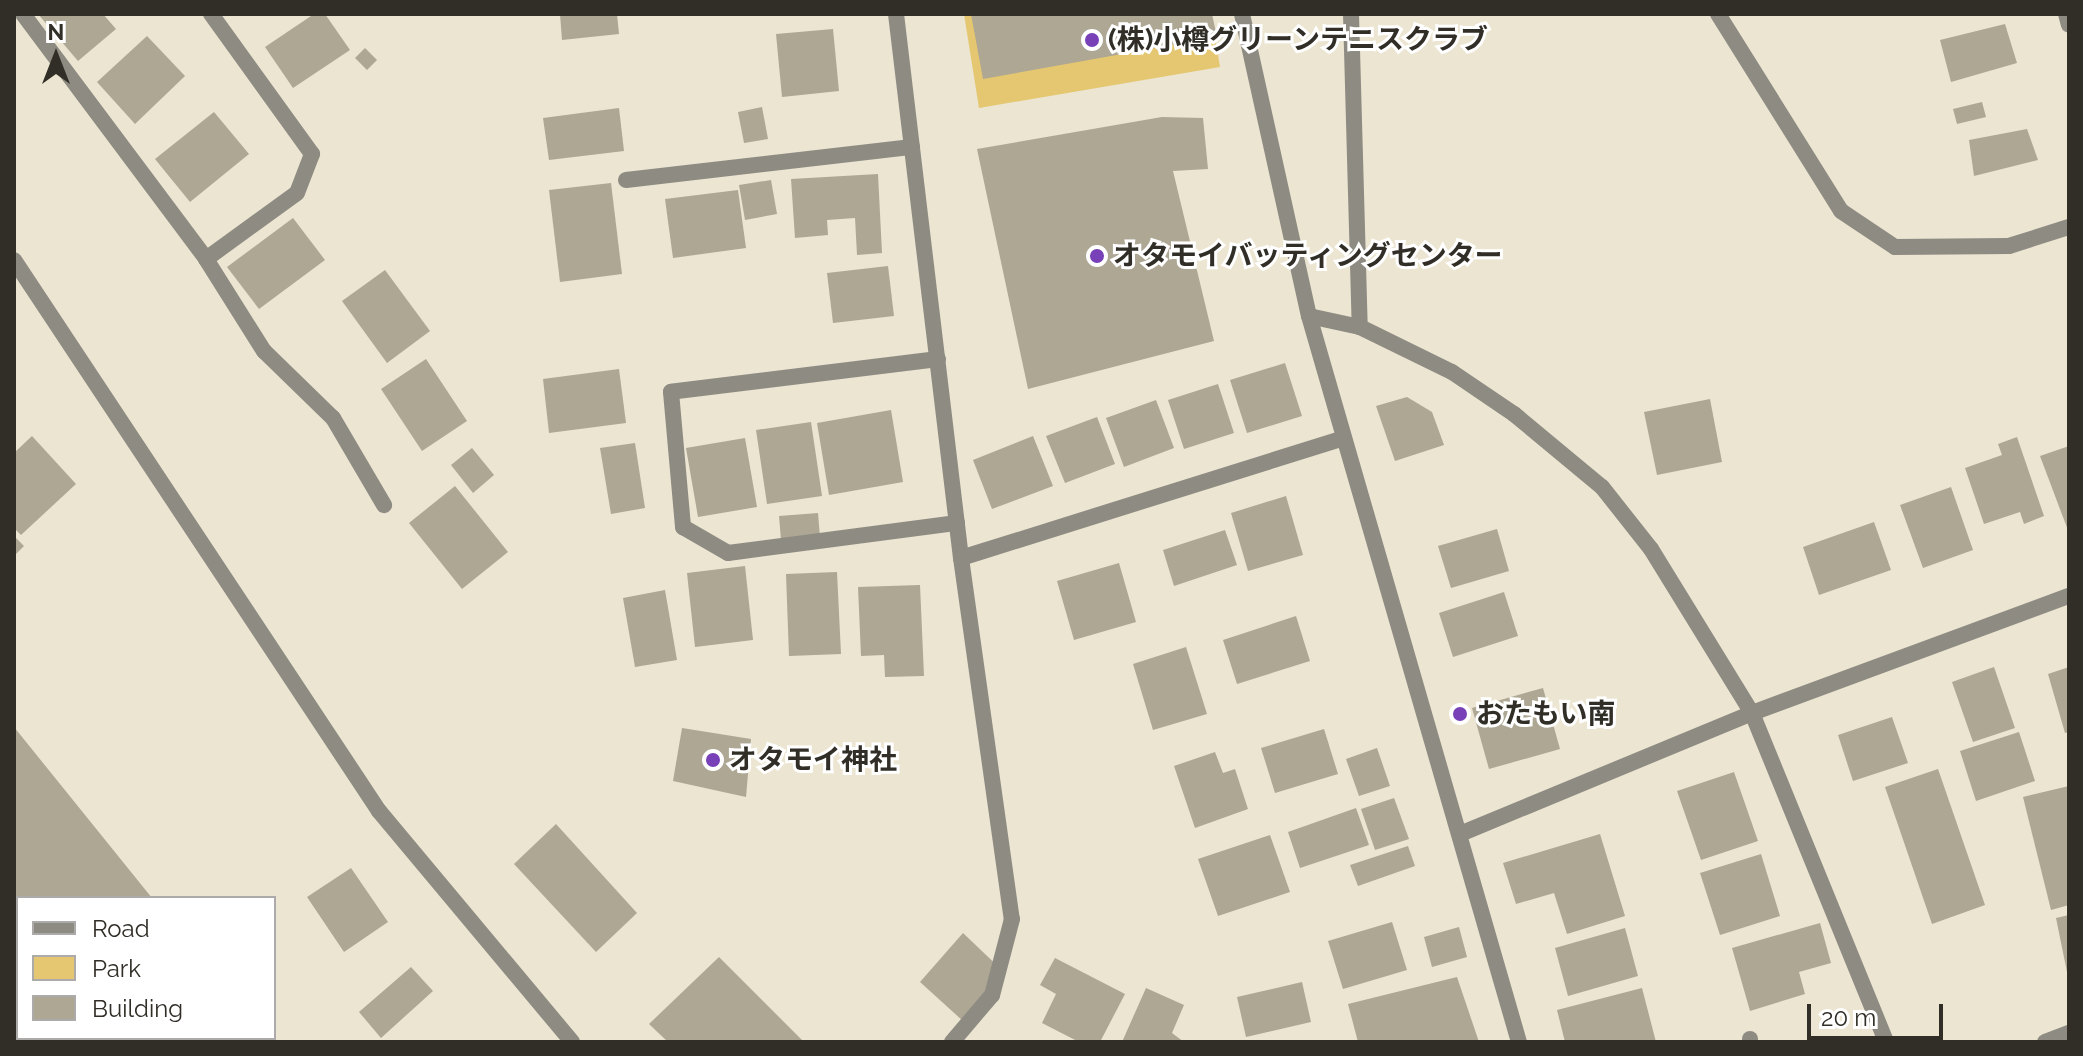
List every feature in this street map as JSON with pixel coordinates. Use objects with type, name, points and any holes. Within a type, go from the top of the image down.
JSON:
[{"type":"street","points":[[23,14],[206,259],[264,351],[333,418],[384,505]]},
{"type":"street","points":[[206,259],[297,193],[312,154],[211,14]]},
{"type":"street","points":[[896,14],[961,558],[1012,919],[992,995],[952,1042]]},
{"type":"street","points":[[1242,14],[1309,316],[1519,1042]]},
{"type":"street","points":[[1351,14],[1360,327]]},
{"type":"street","points":[[1718,14],[1841,211],[1895,247],[2009,246],[2069,227]]},
{"type":"street","points":[[2066,14],[2069,25]]},
{"type":"street","points":[[626,180],[912,147]]},
{"type":"street","points":[[14,260],[379,811],[572,1042]]},
{"type":"street","points":[[1309,316],[1360,327],[1452,372],[1514,414],[1602,487],[1651,549],[1752,713],[1886,1042]]},
{"type":"street","points":[[938,359],[671,392],[683,527],[728,553],[957,523]]},
{"type":"street","points":[[961,558],[1344,438]]},
{"type":"street","points":[[1460,834],[1752,713],[2069,596]]},
{"type":"street","points":[[2045,1042],[2069,1033]]},
{"type":"green space","name":"(株)小樽グリーンテニスクラブ","points":[[964,14],[1211,14],[1220,67],[979,108]]},
{"type":"building","points":[[38,14],[103,14],[116,29],[78,61]]},
{"type":"building","points":[[314,14],[325,14],[350,50],[293,88],[265,47]]},
{"type":"building","points":[[560,14],[617,14],[619,34],[562,40]]},
{"type":"building","points":[[971,14],[1212,14],[1217,37],[983,79]]},
{"type":"building","points":[[2005,24],[2017,63],[1951,82],[1940,40]]},
{"type":"building","points":[[833,29],[839,91],[782,97],[776,34]]},
{"type":"building","points":[[147,36],[185,76],[135,124],[97,82]]},
{"type":"building","points":[[365,48],[377,60],[367,70],[355,58]]},
{"type":"building","points":[[1982,102],[1986,117],[1957,124],[1953,109]]},
{"type":"building","points":[[762,107],[768,139],[744,143],[738,112]]},
{"type":"building","points":[[619,108],[624,151],[549,160],[543,118]]},
{"type":"building","points":[[214,112],[249,154],[190,202],[155,159]]},
{"type":"building","name":"オタモイバッティングセンター","points":[[1162,117],[1203,118],[1208,169],[1173,171],[1214,341],[1028,389],[977,149]]},
{"type":"building","points":[[2027,129],[2038,160],[1974,176],[1969,140]]},
{"type":"building","points":[[878,174],[882,253],[857,255],[855,218],[827,220],[828,235],[795,238],[791,179]]},
{"type":"building","points":[[771,180],[777,214],[745,220],[739,185]]},
{"type":"building","points":[[611,183],[622,274],[560,282],[549,190]]},
{"type":"building","points":[[738,190],[746,248],[673,258],[665,199]]},
{"type":"building","points":[[293,218],[325,260],[259,309],[227,267]]},
{"type":"building","points":[[888,266],[894,316],[833,323],[827,273]]},
{"type":"building","points":[[385,270],[430,331],[387,363],[342,301]]},
{"type":"building","points":[[426,359],[467,421],[422,451],[381,389]]},
{"type":"building","points":[[1285,363],[1302,416],[1247,433],[1230,380]]},
{"type":"building","points":[[619,369],[626,423],[549,433],[543,379]]},
{"type":"building","points":[[1218,384],[1234,433],[1184,449],[1168,400]]},
{"type":"building","points":[[1407,397],[1432,412],[1444,445],[1395,461],[1376,406]]},
{"type":"building","points":[[1710,399],[1722,462],[1657,475],[1644,412]]},
{"type":"building","points":[[1156,400],[1174,448],[1124,467],[1106,418]]},
{"type":"building","points":[[891,410],[903,482],[829,495],[817,423]]},
{"type":"building","points":[[1097,417],[1115,464],[1065,483],[1046,436]]},
{"type":"building","points":[[811,422],[822,496],[767,504],[756,430]]},
{"type":"building","points":[[32,436],[76,484],[21,535],[14,528],[14,453]]},
{"type":"building","points":[[1033,436],[1053,486],[992,509],[973,460]]},
{"type":"building","points":[[2017,437],[2044,516],[2024,524],[2020,512],[1984,524],[1965,468],[2002,455],[1998,444]]},
{"type":"building","points":[[745,438],[757,507],[698,517],[686,448]]},
{"type":"building","points":[[635,443],[645,508],[611,514],[600,448]]},
{"type":"building","points":[[2069,446],[2069,533],[2040,456]]},
{"type":"building","points":[[472,448],[494,475],[473,493],[451,465]]},
{"type":"building","points":[[455,486],[508,552],[462,589],[409,523]]},
{"type":"building","points":[[1951,487],[1973,550],[1923,568],[1900,505]]},
{"type":"building","points":[[1286,496],[1303,555],[1248,571],[1231,513]]},
{"type":"building","points":[[818,513],[820,537],[781,540],[779,516]]},
{"type":"building","points":[[1874,522],[1891,570],[1819,595],[1803,547]]},
{"type":"building","points":[[1497,529],[1509,571],[1451,588],[1438,546]]},
{"type":"building","points":[[1225,530],[1237,565],[1174,586],[1163,550]]},
{"type":"building","points":[[14,536],[24,546],[14,556]]},
{"type":"building","points":[[1119,563],[1136,622],[1074,640],[1057,581]]},
{"type":"building","points":[[745,566],[753,640],[695,647],[687,573]]},
{"type":"building","points":[[837,572],[841,654],[789,656],[786,574]]},
{"type":"building","points":[[920,585],[924,676],[885,677],[884,655],[861,656],[858,587]]},
{"type":"building","points":[[665,590],[677,660],[635,667],[623,598]]},
{"type":"building","points":[[1504,592],[1518,636],[1453,657],[1439,613]]},
{"type":"building","points":[[1296,616],[1310,661],[1237,684],[1223,640]]},
{"type":"building","points":[[1186,647],[1207,714],[1153,730],[1133,664]]},
{"type":"building","points":[[1994,667],[2015,728],[1973,742],[1952,682]]},
{"type":"building","points":[[2069,667],[2069,732],[2065,733],[2048,674]]},
{"type":"building","points":[[1543,688],[1560,749],[1489,769],[1472,708]]},
{"type":"building","points":[[1892,717],[1908,763],[1853,781],[1838,735]]},
{"type":"building","points":[[14,727],[150,896],[16,896],[16,1040],[168,1040],[14,1042]]},
{"type":"building","name":"オタモイ神社","points":[[682,728],[751,739],[746,797],[673,781]]},
{"type":"building","points":[[1324,729],[1338,774],[1275,793],[1261,748]]},
{"type":"building","points":[[2019,732],[2035,781],[1976,801],[1960,751]]},
{"type":"building","points":[[1377,748],[1390,786],[1359,796],[1346,759]]},
{"type":"building","points":[[1215,752],[1223,773],[1235,769],[1248,809],[1195,828],[1174,766]]},
{"type":"building","points":[[1938,769],[1985,905],[1932,924],[1885,787]]},
{"type":"building","points":[[1734,772],[1758,841],[1701,860],[1677,791]]},
{"type":"building","points":[[2069,786],[2069,905],[2051,910],[2023,797]]},
{"type":"building","points":[[1394,798],[1409,839],[1375,850],[1361,809]]},
{"type":"building","points":[[1356,808],[1369,845],[1300,868],[1288,832]]},
{"type":"building","points":[[556,824],[637,913],[596,952],[514,864]]},
{"type":"building","points":[[1600,834],[1625,916],[1567,934],[1554,893],[1516,904],[1503,863]]},
{"type":"building","points":[[1270,835],[1290,892],[1218,916],[1198,859]]},
{"type":"building","points":[[1408,846],[1415,866],[1358,886],[1350,865]]},
{"type":"building","points":[[1761,854],[1780,916],[1720,935],[1700,873]]},
{"type":"building","points":[[351,868],[388,922],[344,952],[307,897]]},
{"type":"building","points":[[2069,915],[2069,977],[2068,977],[2056,918]]},
{"type":"building","points":[[1392,922],[1407,970],[1343,989],[1328,941]]},
{"type":"building","points":[[1820,923],[1831,963],[1799,972],[1805,994],[1750,1011],[1732,948]]},
{"type":"building","points":[[1459,927],[1467,957],[1432,967],[1424,937]]},
{"type":"building","points":[[1625,928],[1638,976],[1568,996],[1555,948]]},
{"type":"building","points":[[963,933],[1006,974],[963,1021],[920,982]]},
{"type":"building","points":[[719,957],[804,1042],[668,1042],[649,1024]]},
{"type":"building","points":[[1055,958],[1125,994],[1100,1042],[1079,1042],[1042,1023],[1056,994],[1040,985]]},
{"type":"building","points":[[411,967],[433,991],[381,1038],[359,1012]]},
{"type":"building","points":[[1457,977],[1479,1042],[1358,1042],[1348,1004]]},
{"type":"building","points":[[1302,982],[1311,1022],[1246,1037],[1237,997]]},
{"type":"building","points":[[1146,988],[1184,1005],[1172,1033],[1184,1042],[1122,1042]]},
{"type":"building","points":[[1642,988],[1656,1042],[1565,1042],[1557,1010]]},
{"type":"place","name":"(株)小樽グリーンテニスクラブ","points":[[1092,40]]},
{"type":"place","name":"オタモイバッティングセンター","points":[[1097,256]]},
{"type":"place","name":"おたもい南","points":[[1460,714]]},
{"type":"place","name":"オタモイ神社","points":[[713,760]]}]
